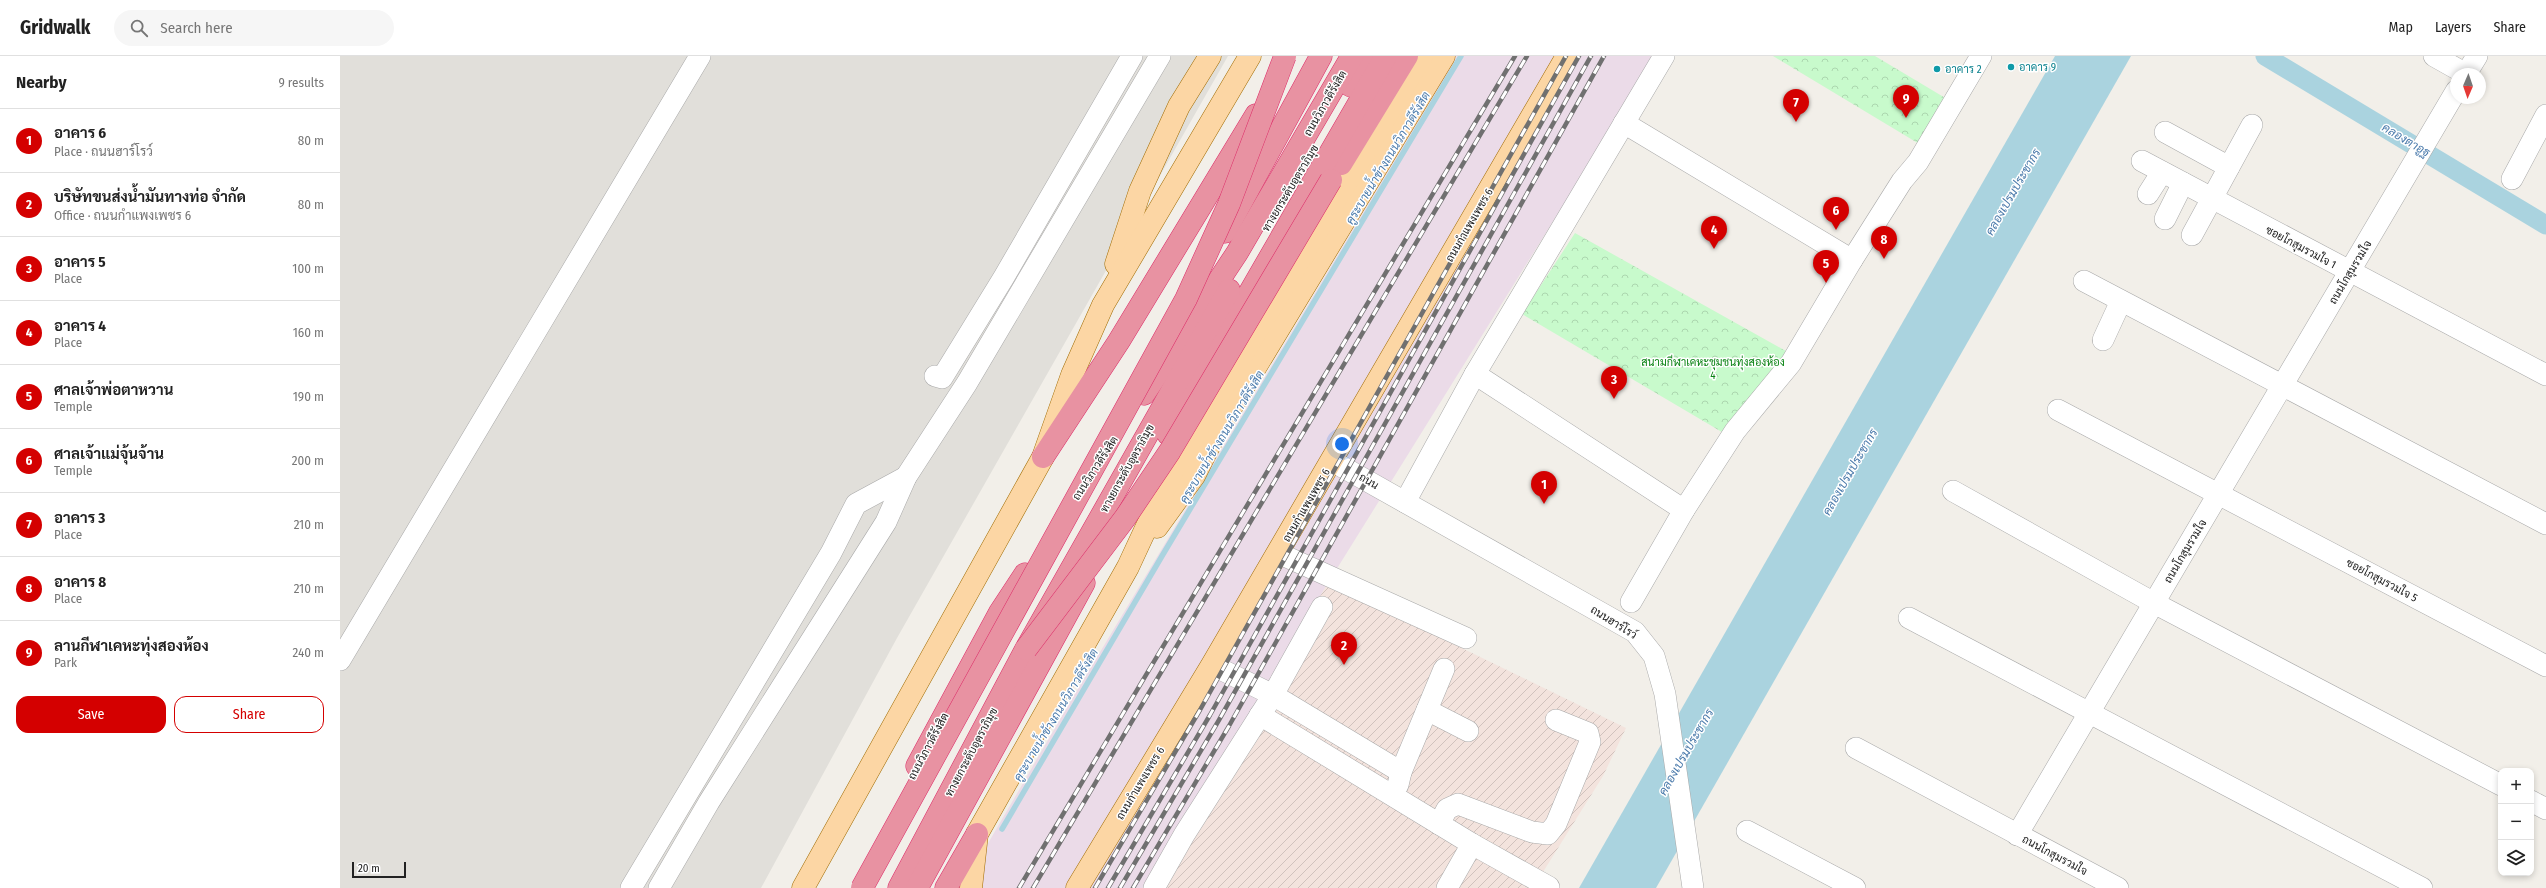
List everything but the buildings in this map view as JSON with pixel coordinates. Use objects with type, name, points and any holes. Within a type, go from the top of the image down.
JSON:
[{"type":"highway","points":[[1186,299],[1229,204],[1285,56]]},
{"type":"highway","points":[[1043,457],[1119,340],[1223,173],[1289,56]]},
{"type":"highway","points":[[862,888],[1186,299],[1251,187],[1321,56]]},
{"type":"highway","name":"ถนนวิภาวดีรังสิต","points":[[851,888],[1000,612],[1237,253],[1352,56]]},
{"type":"highway","name":"ทางยกระดับอุตราภิมุข","points":[[899,888],[1026,649],[1198,342],[1369,56]]},
{"type":"highway","points":[[917,888],[1131,497],[1386,56]]},
{"type":"highway","points":[[1026,649],[1125,518],[1170,451],[1407,56]]},
{"type":"highway","points":[[946,888],[976,834]]},
{"type":"main road","points":[[803,888],[1043,457],[1072,375],[1103,305],[1140,191],[1179,106],[1210,56]]},
{"type":"main road","points":[[1103,305],[1250,56]]},
{"type":"main road","points":[[970,888],[976,834],[1128,567],[1173,470],[1422,56]]},
{"type":"main road","points":[[1128,567],[1194,476],[1215,434],[1444,56]]},
{"type":"main road","name":"ถนนกำแพงเพชร 6","points":[[1077,888],[1278,553],[1567,56]]},
{"type":"street","points":[[340,660],[700,56]]},
{"type":"street","points":[[935,376],[942,378],[1004,277],[1132,56]]},
{"type":"street","points":[[658,888],[886,522],[906,477],[967,383],[1160,56]]},
{"type":"street","points":[[1405,502],[1475,374],[1664,56]]},
{"type":"street","points":[[1630,602],[1684,510],[1745,416],[1791,363],[1852,260],[1902,181],[1918,162],[1981,56]]},
{"type":"street","points":[[2434,56],[2455,68]]},
{"type":"street","points":[[2470,68],[2477,56]]},
{"type":"street","name":"ถนนโกสุมรวมใจ","points":[[2118,888],[2017,835],[2450,101]]},
{"type":"street","points":[[2512,178],[2539,146],[2546,115]]},
{"type":"street","points":[[1624,123],[1852,260]]},
{"type":"street","points":[[2192,236],[2211,198],[2252,125]]},
{"type":"street","points":[[2165,132],[2229,167]]},
{"type":"street","name":"ซอยโกสุมรวมใจ 1","points":[[2142,161],[2349,272],[2546,374]]},
{"type":"street","points":[[2148,194],[2162,172]]},
{"type":"street","points":[[2165,219],[2183,183]]},
{"type":"street","points":[[1004,277],[1023,288]]},
{"type":"street","points":[[2084,281],[2546,524]]},
{"type":"street","points":[[2103,340],[2121,301]]},
{"type":"street","points":[[1475,374],[1684,510]]},
{"type":"street","name":"ซอยโกสุมรวมใจ 5","points":[[2058,410],[2546,666]]},
{"type":"street","name":"ถนน","points":[[1332,460],[1405,502]]},
{"type":"street","points":[[631,888],[827,560],[856,504],[906,477]]},
{"type":"street","points":[[1953,491],[2154,603],[2498,783]]},
{"type":"street","name":"ถนนฮาร์โรว์","points":[[1405,502],[1635,632],[1654,656],[1665,694],[1693,888]]},
{"type":"street","points":[[1278,553],[1466,638]]},
{"type":"street","points":[[1154,888],[1184,835],[1273,695],[1322,606]]},
{"type":"street","points":[[1909,618],[2422,888]]},
{"type":"street","points":[[1212,665],[1273,695],[1401,772]]},
{"type":"street","points":[[1392,796],[1400,781],[1401,772],[1444,669]]},
{"type":"street","points":[[1427,710],[1468,731]]},
{"type":"street","points":[[1260,715],[1472,844],[1549,887]]},
{"type":"street","points":[[1439,824],[1447,809],[1458,804],[1532,832],[1548,834],[1556,824],[1590,742],[1588,733],[1556,720]]},
{"type":"street","points":[[1856,748],[2017,835]]},
{"type":"street","points":[[2534,803],[2546,809]]},
{"type":"street","points":[[1747,831],[1854,888]]},
{"type":"street","points":[[1447,888],[1472,844]]},
{"type":"shaded area","points":[[340,56],[1228,56],[897,638],[761,888],[340,888]]},
{"type":"shaded area","points":[[1453,56],[1656,56],[1328,583],[1146,888],[962,888],[1069,704],[1425,109]]},
{"type":"shaded area","points":[[1328,583],[1626,728],[1603,776],[1533,888],[1146,888]]},
{"type":"green space","points":[[1773,56],[1875,56],[1947,99],[1921,145]]},
{"type":"green space","name":"สนามกีฬาเคหะชุมชนทุ่งสองห้อง 4","points":[[1575,233],[1793,355],[1727,435],[1522,314]]},
{"type":"water","name":"คลองเปรมประชากร","points":[[2055,56],[2131,56],[1656,888],[1579,888]]},
{"type":"waterway","name":"คูระบายน้ำข้างถนนวิภาวดีรังสิต","points":[[1002,829],[1162,556],[1461,56]]},
{"type":"waterway","name":"คลองตาอูฐ","points":[[2265,56],[2546,225]]},
{"type":"railway","points":[[1019,888],[1515,56]]},
{"type":"railway","points":[[1033,888],[1527,56]]},
{"type":"railway","points":[[1095,888],[1200,710],[1566,56]]},
{"type":"railway","points":[[1108,888],[1210,715],[1579,56]]},
{"type":"railway","points":[[1120,888],[1219,720],[1591,56]]},
{"type":"railway","points":[[1133,888],[1229,726],[1604,56]]},
{"type":"place","name":"อาคาร 9","points":[[2011,67]]},
{"type":"place","name":"อาคาร 2","points":[[1937,69]]},
{"type":"place","name":"ลานกีฬาเคหะทุ่งสองห้อง","points":[[1906,118]]},
{"type":"place","name":"อาคาร 3","points":[[1796,122]]},
{"type":"place","name":"ศาลเจ้าแม่จุ้นจ้าน","points":[[1836,230]]},
{"type":"place","name":"อาคาร 4","points":[[1714,249]]},
{"type":"place","name":"อาคาร 8","points":[[1884,259]]},
{"type":"place","name":"ศาลเจ้าพ่อตาหวาน","points":[[1826,283]]},
{"type":"place","name":"อาคาร 5","points":[[1614,399]]},
{"type":"place","name":"อาคาร 6","points":[[1544,504]]},
{"type":"place","name":"บริษัทขนส่งน้ำมันทางท่อ จำกัด","points":[[1344,665]]}]
